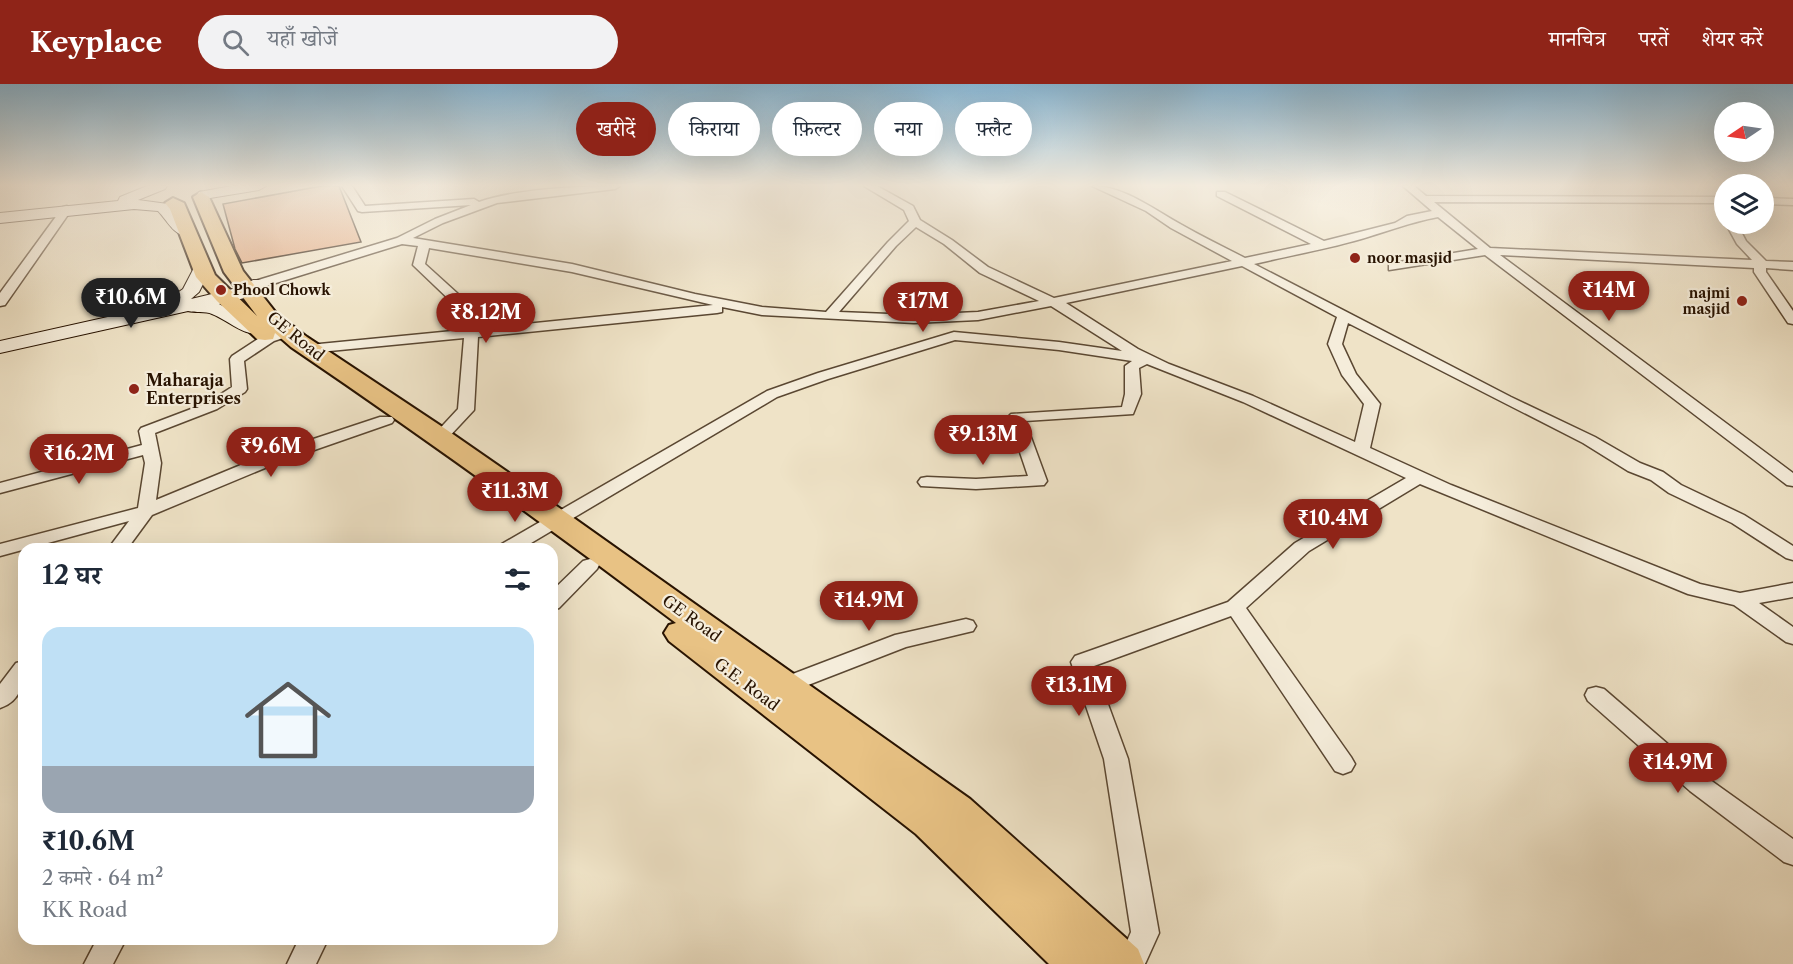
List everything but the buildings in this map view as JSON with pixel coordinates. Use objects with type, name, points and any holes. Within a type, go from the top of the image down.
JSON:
[{"type":"main road","points":[[186,227],[206,277],[238,289]]},
{"type":"main road","points":[[208,227],[224,251],[238,289]]},
{"type":"main road","name":"G.E. Road","points":[[238,289],[281,337],[386,420],[550,524],[590,565],[930,822],[1080,964]]},
{"type":"main road","name":"GE Road","points":[[281,337],[440,436],[550,524],[786,686],[956,811],[1122,964]]},
{"type":"street","points":[[0,302],[54,227]]},
{"type":"street","points":[[178,227],[188,232]]},
{"type":"street","points":[[0,342],[238,289],[401,240],[427,227]]},
{"type":"street","points":[[829,316],[910,227]]},
{"type":"street","points":[[923,227],[948,242],[984,270],[1061,306],[1148,359],[1248,399],[1419,477],[1695,589],[1740,600],[1793,637]]},
{"type":"street","points":[[1177,227],[1589,440],[1634,467],[1657,476],[1675,489],[1738,519],[1793,554]]},
{"type":"street","points":[[1286,227],[1322,245]]},
{"type":"street","points":[[401,240],[572,268],[740,307],[829,316],[914,319],[978,316],[1107,292],[1322,245],[1391,227]]},
{"type":"street","points":[[1457,227],[1793,481]]},
{"type":"street","points":[[1737,234],[1741,242],[1761,263],[1760,272],[1774,288],[1779,301],[1793,320]]},
{"type":"street","points":[[424,244],[419,265],[463,306],[471,333],[466,410],[440,436]]},
{"type":"street","points":[[1393,267],[1487,251],[1793,266]]},
{"type":"street","points":[[173,304],[190,292],[202,268]]},
{"type":"street","points":[[0,347],[173,304],[215,308],[246,326],[281,337],[471,333],[740,307]]},
{"type":"street","points":[[1344,315],[1335,344],[1349,375],[1372,404],[1361,450]]},
{"type":"street","points":[[954,336],[978,316]]},
{"type":"street","points":[[517,543],[772,394],[954,336],[1059,346],[1148,359]]},
{"type":"street","points":[[122,543],[146,511],[153,463],[147,431],[212,406],[240,388],[237,359],[281,337]]},
{"type":"street","points":[[927,482],[976,484],[1038,481],[1016,417],[1128,411],[1133,394],[1132,366],[1148,359]]},
{"type":"street","points":[[26,543],[146,511],[271,459],[386,420]]},
{"type":"street","points":[[0,488],[150,448]]},
{"type":"street","points":[[1131,964],[1145,933],[1116,759],[1082,662],[1235,607],[1302,547],[1419,477]]},
{"type":"street","points":[[0,550],[18,545]]},
{"type":"street","points":[[558,597],[590,565]]},
{"type":"street","points":[[1740,600],[1793,590]]},
{"type":"street","points":[[1235,607],[1343,764]]},
{"type":"street","points":[[786,686],[902,640],[966,626]]},
{"type":"street","points":[[0,700],[18,677]]},
{"type":"street","points":[[1596,695],[1698,784],[1793,854]]},
{"type":"street","points":[[98,964],[109,945]]},
{"type":"street","points":[[301,964],[311,945]]},
{"type":"place","name":"noor masjid","points":[[1355,258]]},
{"type":"place","name":"Phool Chowk","points":[[221,290]]},
{"type":"place","name":"najmi masjid","points":[[1742,301]]},
{"type":"place","name":"Maharaja Enterprises","points":[[134,389]]}]
